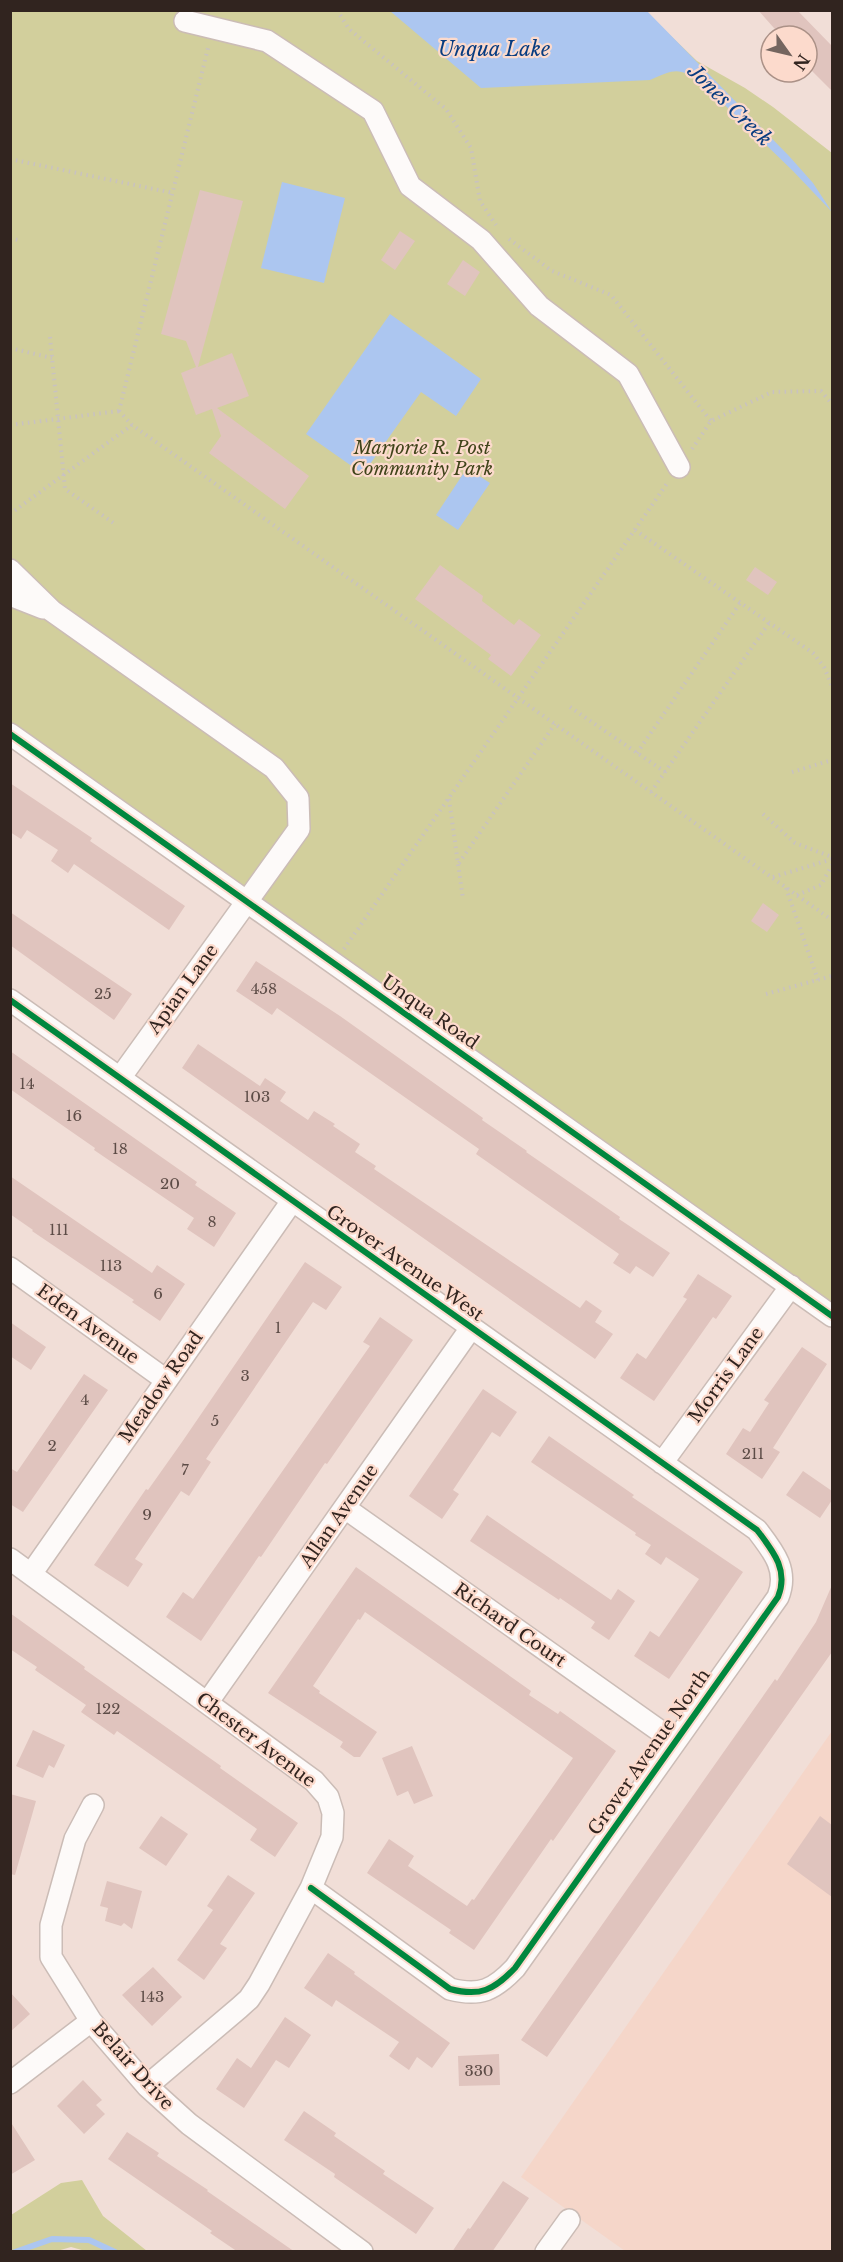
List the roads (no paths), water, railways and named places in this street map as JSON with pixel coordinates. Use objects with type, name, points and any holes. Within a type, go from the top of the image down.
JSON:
[{"type":"street","points":[[185,21],[267,41],[372,111],[410,186],[481,240],[539,306],[628,374],[679,467]]},
{"type":"street","points":[[10,570],[52,611]]},
{"type":"street","points":[[10,595],[52,611]]},
{"type":"street","name":"Apian Lane","points":[[52,611],[274,768],[298,798],[299,828],[120,1078]]},
{"type":"street","name":"Unqua Road","points":[[10,734],[832,1316]]},
{"type":"street","name":"Grover Avenue West","points":[[10,1000],[757,1530],[777,1555]]},
{"type":"street","name":"Meadow Road","points":[[31,1574],[292,1201]]},
{"type":"street","name":"Eden Avenue","points":[[10,1268],[166,1380]]},
{"type":"street","name":"Morris Lane","points":[[662,1463],[791,1286]]},
{"type":"street","name":"Allan Avenue","points":[[207,1703],[471,1328]]},
{"type":"street","name":"Richard Court","points":[[345,1508],[674,1741]]},
{"type":"street","name":"Grover Avenue North","points":[[311,1888],[450,1989],[468,1994],[480,1993],[501,1982],[519,1961],[778,1597],[783,1575],[777,1555]]},
{"type":"street","name":"Chester Avenue","points":[[10,1559],[314,1781],[328,1797],[333,1814],[332,1837],[311,1888],[249,1999],[147,2086]]},
{"type":"street","name":"Belair Drive","points":[[93,1805],[75,1839],[51,1925],[51,1957],[91,2021],[147,2086],[189,2124],[362,2252]]},
{"type":"street","points":[[10,2083],[91,2021]]},
{"type":"street","points":[[546,2252],[569,2220]]},
{"type":"water","name":"Unqua Lake","points":[[390,11],[647,11],[789,156],[813,183],[832,212],[702,83],[687,74],[677,71],[650,80],[481,88]]},
{"type":"water","points":[[282,182],[345,198],[324,283],[261,268]]},
{"type":"water","points":[[390,314],[481,379],[456,416],[421,392],[363,474],[306,434]]},
{"type":"water","points":[[467,468],[490,483],[458,530],[436,515]]},
{"type":"waterway","points":[[15,2252],[52,2239],[89,2240],[115,2252]]},
{"type":"water label","name":"Jones Creek","points":[[730,105]]},
{"type":"park label","name":"Marjorie R. Post Community Park","points":[[422,458]]}]
